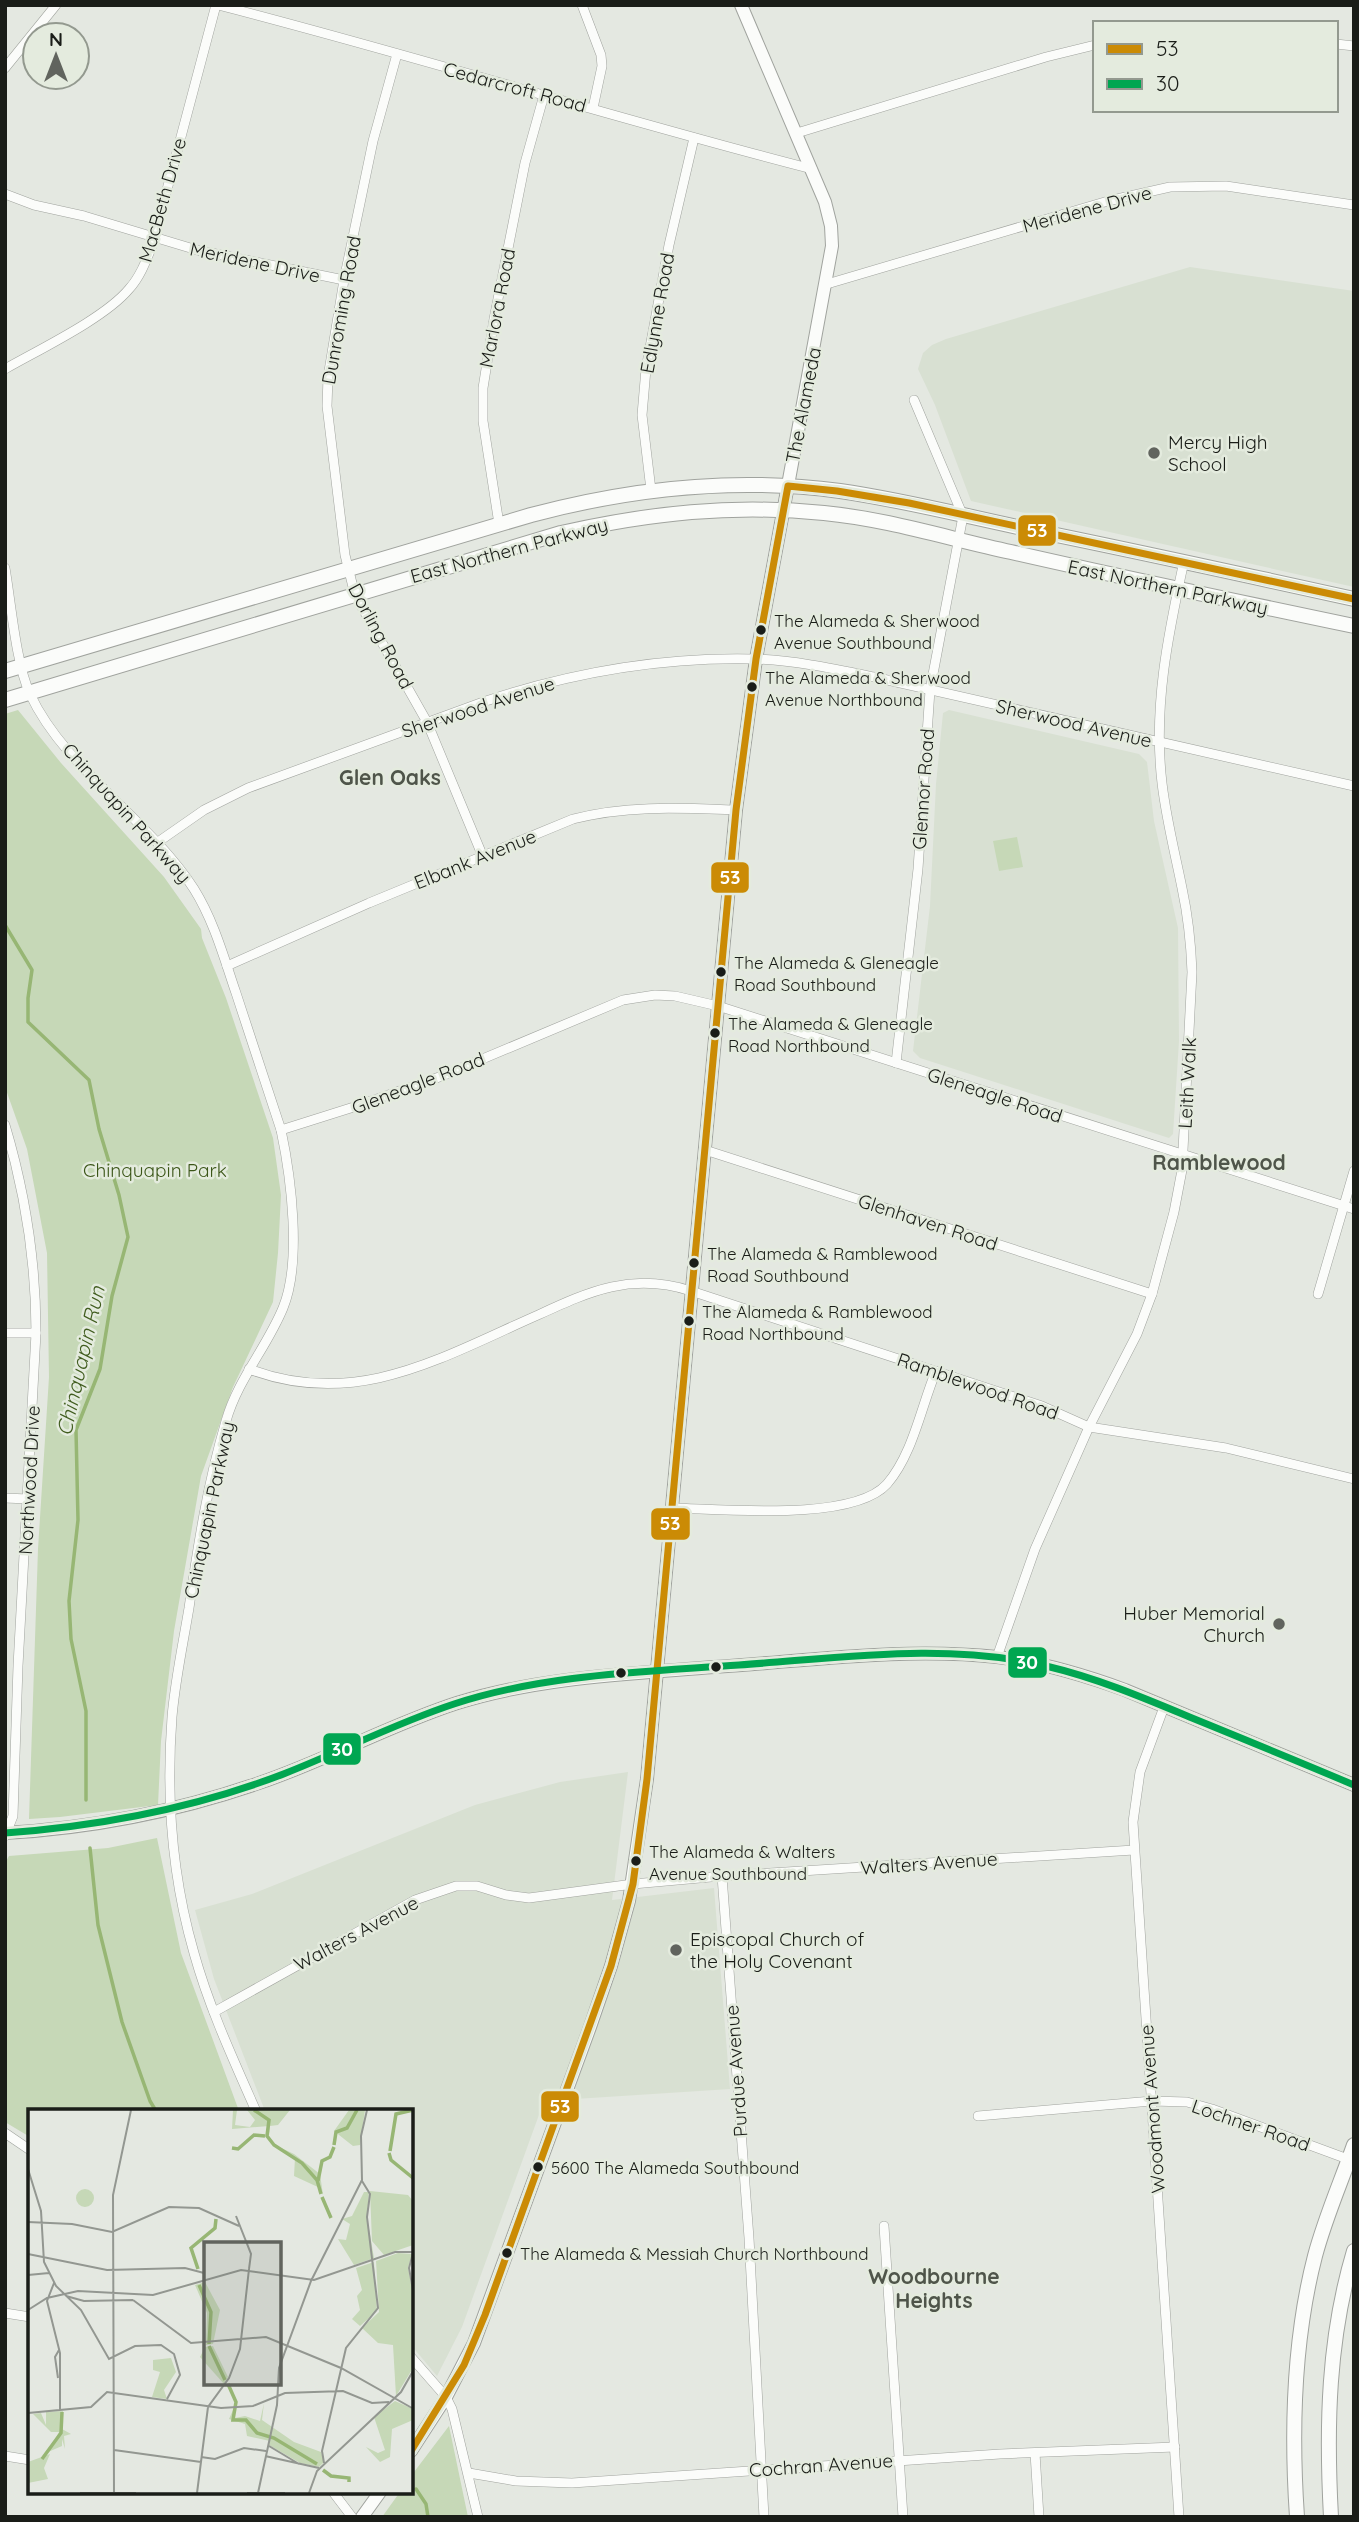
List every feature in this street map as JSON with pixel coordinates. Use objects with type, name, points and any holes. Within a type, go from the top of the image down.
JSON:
[{"type":"main road","name":"The Alameda","points":[[413,2448],[446,2397],[473,2344],[609,1974],[633,1884],[648,1779],[736,810],[756,659],[832,247],[831,226],[825,202],[741,5]]},
{"type":"main road","name":"East Northern Parkway","points":[[5,671],[564,506],[651,490],[723,485],[788,486],[869,495],[1354,599]]},
{"type":"main road","name":"East Northern Parkway","points":[[5,700],[495,551],[621,520],[698,510],[825,513],[875,520],[959,541],[1354,626]]},
{"type":"main road","points":[[6,1834],[102,1824],[170,1810],[261,1783],[381,1731],[498,1692],[595,1676],[923,1653],[997,1657],[1088,1677],[1354,1785]]},
{"type":"main road","points":[[1297,2517],[1293,2465],[1294,2417],[1305,2304],[1318,2247],[1352,2155]]},
{"type":"main road","points":[[1331,2517],[1328,2418],[1330,2385],[1338,2315],[1354,2251]]},
{"type":"main road","points":[[362,2517],[379,2494]]},
{"type":"street","points":[[5,68],[56,5]]},
{"type":"street","name":"Cedarcroft Road","points":[[217,5],[316,30],[812,169]]},
{"type":"street","name":"MacBeth Drive","points":[[5,369],[77,328],[121,298],[141,271],[154,238],[217,5]]},
{"type":"street","points":[[582,5],[601,54],[602,66],[593,108]]},
{"type":"street","points":[[797,133],[1046,57],[1093,45]]},
{"type":"street","name":"Dunroming Road","points":[[348,569],[327,390],[344,280],[373,141],[397,54]]},
{"type":"street","name":"Marlora Road","points":[[499,524],[483,421],[483,388],[525,163],[544,94]]},
{"type":"street","name":"Edlynne Road","points":[[651,490],[642,415],[646,369],[669,245],[694,138]]},
{"type":"street","name":"Meridene Drive","points":[[827,284],[1108,201],[1170,187],[1226,186],[1354,205]]},
{"type":"street","name":"Meridene Drive","points":[[5,194],[34,205],[84,216],[225,257],[344,280]]},
{"type":"street","points":[[914,400],[963,516]]},
{"type":"street","name":"Glennor Road","points":[[895,1063],[918,869],[930,691],[963,516]]},
{"type":"street","name":"Leith Walk","points":[[997,1657],[1035,1549],[1088,1427],[1127,1356],[1152,1294],[1178,1192],[1183,1155],[1191,1003],[1191,944],[1183,889],[1165,808],[1159,702],[1184,561]]},
{"type":"street","name":"Chinquapin Parkway","points":[[5,568],[22,666],[30,693],[46,720],[69,749],[158,842],[184,874],[203,905],[227,966],[281,1130],[290,1188],[293,1241],[291,1273],[284,1305],[238,1388],[218,1450],[198,1547],[172,1716],[170,1810],[185,1919],[214,2012],[255,2109]]},
{"type":"street","name":"Dorling Road","points":[[348,569],[355,595],[427,722],[483,857]]},
{"type":"street","name":"Sherwood Avenue","points":[[158,842],[204,810],[248,788],[519,690],[599,671],[676,662],[756,659],[836,669],[1354,786]]},
{"type":"street","name":"Elbank Avenue","points":[[227,966],[369,903],[555,826],[607,811],[664,807],[736,810]]},
{"type":"street","name":"Gleneagle Road","points":[[281,1130],[442,1076],[623,1000],[640,996],[675,996],[718,1006],[1349,1208]]},
{"type":"street","name":"Northwood Drive","points":[[5,1125],[14,1153],[28,1225],[37,1333],[18,1666],[13,1816],[6,1834]]},
{"type":"street","name":"Glenhaven Road","points":[[705,1150],[1152,1294]]},
{"type":"street","points":[[1318,1294],[1349,1208],[1354,1171]]},
{"type":"street","name":"Ramblewood Road","points":[[249,1369],[288,1381],[324,1384],[365,1381],[413,1370],[579,1296],[606,1287],[649,1284],[673,1286],[1042,1406],[1088,1427],[1226,1447],[1354,1479]]},
{"type":"street","points":[[5,1333],[37,1333]]},
{"type":"street","points":[[672,1508],[827,1508],[867,1499],[877,1493],[894,1474],[911,1439],[936,1371]]},
{"type":"street","points":[[5,1498],[27,1499]]},
{"type":"street","points":[[5,1666],[18,1666]]},
{"type":"street","name":"Woodmont Avenue","points":[[1164,1707],[1140,1772],[1135,1803],[1134,1850],[1179,2517]]},
{"type":"street","name":"Walters Avenue","points":[[214,2012],[393,1912],[446,1888],[477,1886],[506,1895],[529,1898],[633,1884],[722,1876],[1134,1850]]},
{"type":"street","name":"Purdue Avenue","points":[[722,1876],[748,2234],[764,2517]]},
{"type":"street","name":"Lochner Road","points":[[978,2116],[1152,2101],[1198,2104],[1352,2155]]},
{"type":"street","points":[[5,2133],[28,2149]]},
{"type":"street","points":[[884,2226],[903,2517]]},
{"type":"street","points":[[5,2313],[28,2317]]},
{"type":"street","points":[[413,2359],[446,2397],[452,2409],[478,2517]]},
{"type":"street","name":"Cochran Avenue","points":[[469,2473],[516,2481],[552,2483],[899,2460],[1175,2446]]},
{"type":"street","points":[[1035,2453],[1039,2517]]},
{"type":"street","points":[[5,2456],[28,2460]]},
{"type":"street","points":[[334,2494],[352,2517]]},
{"type":"shaded area","name":"Mercy High School","points":[[1190,267],[1354,291],[1354,587],[971,501],[935,405],[918,369],[923,353],[932,345],[946,339]]},
{"type":"shaded area","points":[[949,710],[1139,754],[1147,762],[1154,821],[1178,928],[1179,1041],[1173,1134],[1169,1138],[920,1058],[913,1051],[930,906],[936,784],[943,713]]},
{"type":"shaded area","points":[[628,1772],[612,1900],[714,1888],[730,2089],[544,2101],[462,2327],[437,2376],[413,2347],[413,2109],[264,2109],[214,1979],[195,1910],[252,1894],[475,1805],[560,1782]]},
{"type":"green space","name":"Chinquapin Park","points":[[18,710],[61,763],[164,877],[201,929],[273,1138],[281,1195],[273,1302],[233,1387],[201,1476],[174,1631],[161,1741],[158,1805],[29,1819],[38,1549],[49,1377],[47,1253],[27,1149],[5,1087],[5,714]]},
{"type":"green space","points":[[1017,837],[1023,867],[999,871],[993,841]]},
{"type":"green space","points":[[157,1838],[181,1953],[238,2109],[28,2109],[28,2136],[5,2122],[5,1863],[9,1856],[108,1848]]},
{"type":"green space","points":[[449,2426],[468,2517],[382,2517],[399,2494],[413,2494],[413,2473]]},
{"type":"waterway","name":"Chinquapin Run","points":[[5,925],[32,970],[28,1022],[89,1080],[99,1129],[119,1195],[128,1237],[112,1296],[100,1369],[76,1430],[78,1520],[69,1601],[71,1639],[86,1711],[86,1800]]},
{"type":"waterway","name":"Chinquapin Run","points":[[90,1848],[98,1925],[122,2022],[155,2109]]},
{"type":"waterway","name":"Chinquapin Run","points":[[416,2489],[426,2504],[428,2517]]},
{"type":"transit line","name":"53","points":[[413,2448],[464,2365],[485,2315],[611,1966],[633,1884],[647,1779],[736,810],[756,659],[788,486],[909,503],[1354,599]]},
{"type":"transit line","name":"30","points":[[5,1833],[77,1826],[183,1806],[286,1773],[390,1728],[454,1704],[524,1686],[595,1676],[893,1654],[970,1655],[1008,1659],[1065,1671],[1138,1696],[1354,1785]]},
{"type":"place","name":"Mercy High School","points":[[1154,453]]},
{"type":"place","name":"The Alameda & Sherwood Avenue Southbound","points":[[761,630]]},
{"type":"place","name":"The Alameda & Sherwood Avenue Northbound","points":[[752,687]]},
{"type":"place","name":"The Alameda & Gleneagle Road Southbound","points":[[721,972]]},
{"type":"place","name":"The Alameda & Gleneagle Road Northbound","points":[[715,1033]]},
{"type":"place","name":"The Alameda & Ramblewood Road Southbound","points":[[694,1263]]},
{"type":"place","name":"The Alameda & Ramblewood Road Northbound","points":[[689,1321]]},
{"type":"place","name":"Huber Memorial Church","points":[[1279,1624]]},
{"type":"place","name":"The Alameda & Walters Avenue Southbound","points":[[636,1861]]},
{"type":"place","name":"Episcopal Church of the Holy Covenant","points":[[676,1950]]},
{"type":"place","name":"5600 The Alameda Southbound","points":[[538,2167]]},
{"type":"place","name":"The Alameda & Messiah Church Northbound","points":[[507,2253]]},
{"type":"district","name":"Glen Oaks","points":[[390,778]]},
{"type":"district","name":"Ramblewood","points":[[1219,1163]]},
{"type":"district","name":"Woodbourne Heights","points":[[934,2289]]}]
